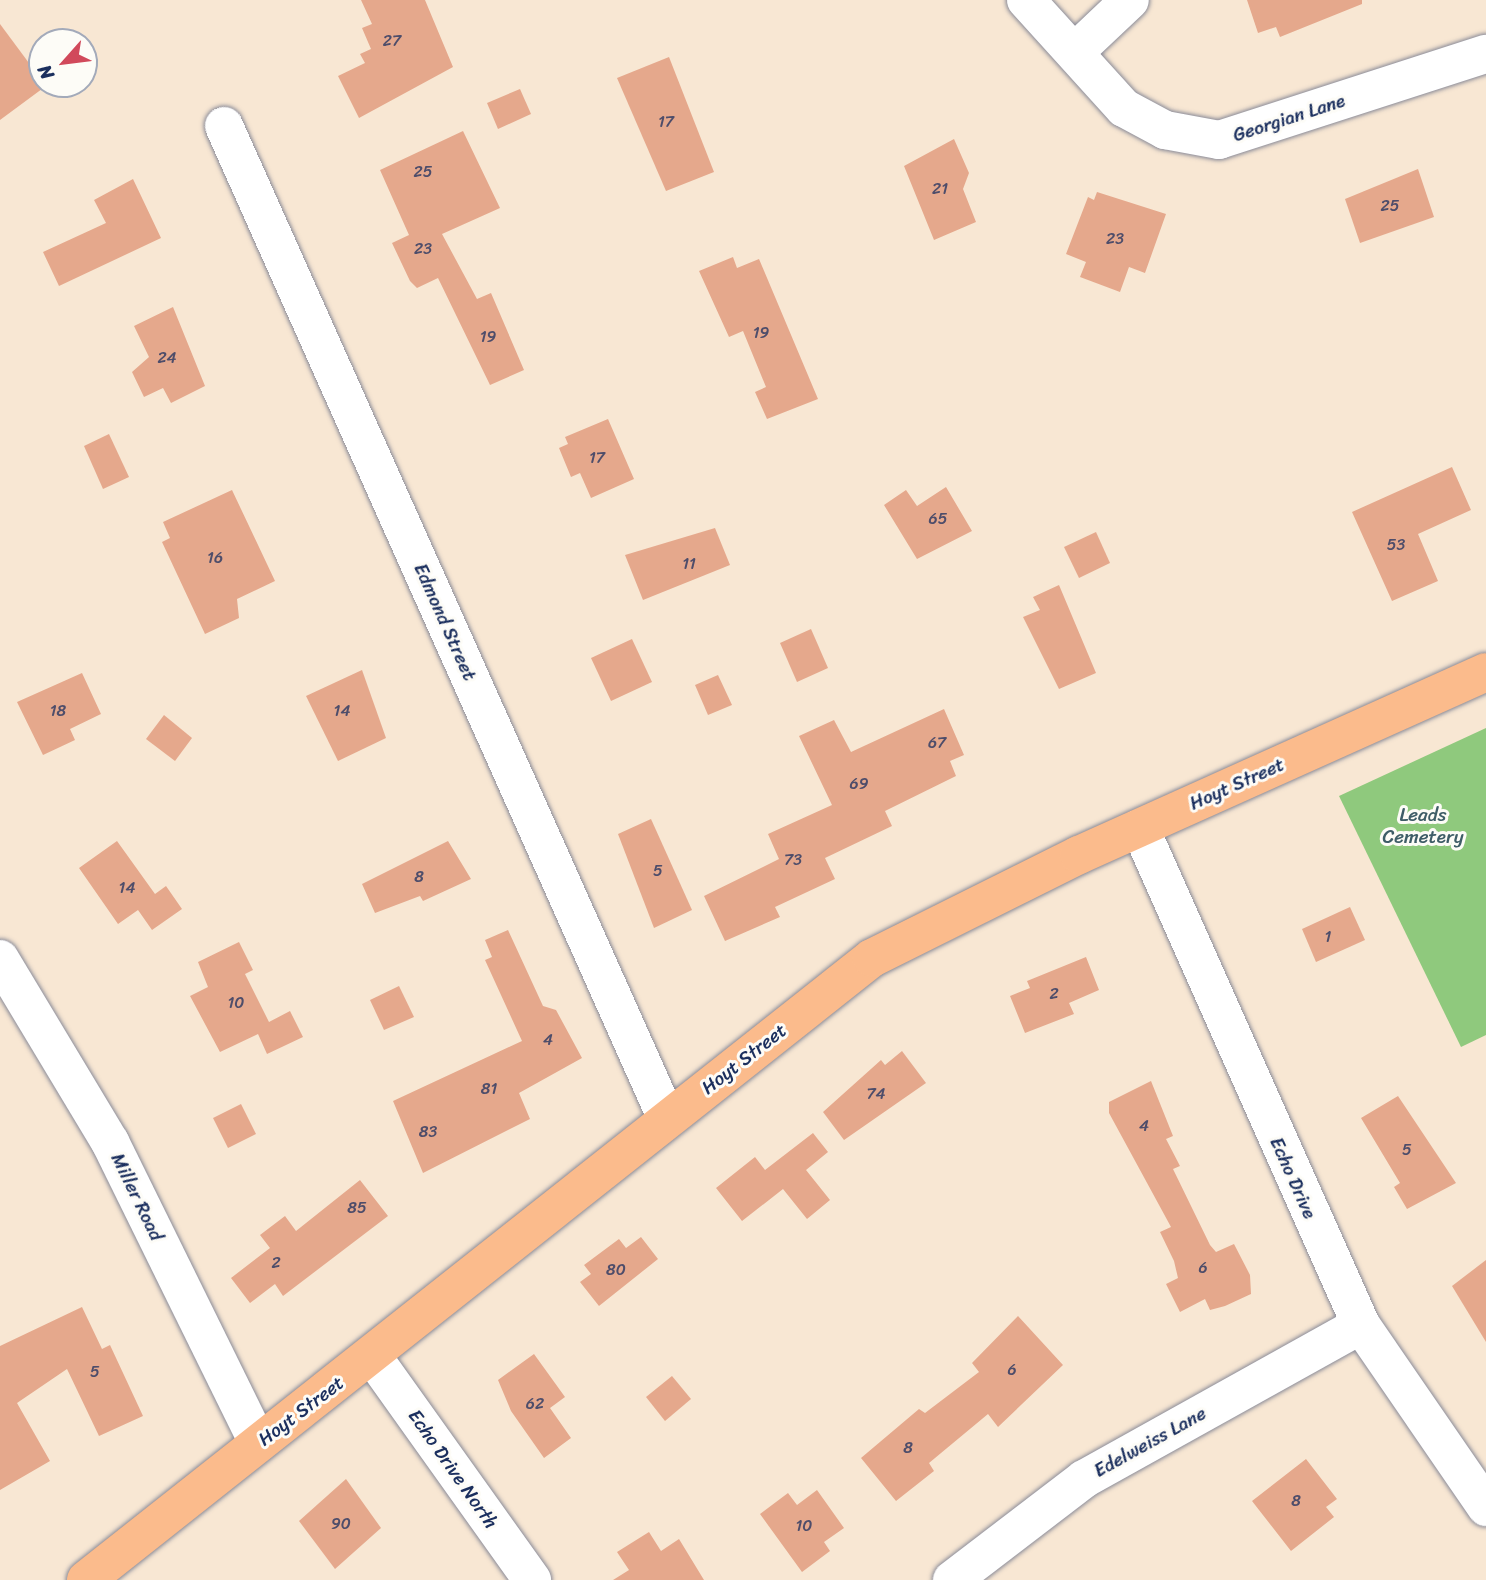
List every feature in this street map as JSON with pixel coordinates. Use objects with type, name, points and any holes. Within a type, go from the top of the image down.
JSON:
[{"type":"main road","name":"Hoyt Street","points":[[86,1580],[258,1443],[373,1357],[667,1119],[872,958],[1140,828],[1486,672]]},
{"type":"street","name":"Georgian Lane","points":[[1026,0],[1076,51],[1124,108],[1165,130],[1219,140],[1486,54]]},
{"type":"street","points":[[1076,51],[1130,0]]},
{"type":"street","name":"Edmond Street","points":[[224,125],[667,1119]]},
{"type":"street","name":"Echo Drive","points":[[1140,828],[1361,1325],[1486,1507]]},
{"type":"street","name":"Miller Road","points":[[0,959],[110,1142],[258,1443]]},
{"type":"street","name":"Edelweiss Lane","points":[[952,1580],[1084,1479],[1361,1325]]},
{"type":"street","name":"Echo Drive North","points":[[373,1357],[532,1580]]},
{"type":"green space","name":"Leads Cemetery","points":[[1486,728],[1486,1035],[1461,1047],[1339,796]]},
{"type":"building","points":[[361,0],[425,0],[453,67],[359,118],[338,76],[365,63],[360,54],[371,49],[362,28],[372,24]]},
{"type":"building","points":[[1247,0],[1362,0],[1362,4],[1280,37],[1276,27],[1258,33]]},
{"type":"building","points":[[0,24],[28,62],[30,98],[0,120]]},
{"type":"building","points":[[669,57],[714,172],[666,191],[617,78]]},
{"type":"building","points":[[520,89],[531,114],[498,129],[487,103]]},
{"type":"building","points":[[463,131],[500,208],[442,234],[477,299],[491,293],[524,370],[490,385],[438,278],[417,288],[410,281],[392,243],[409,235],[380,170]]},
{"type":"building","points":[[954,139],[969,173],[963,189],[976,222],[934,240],[904,166]]},
{"type":"building","points":[[1418,169],[1434,217],[1360,243],[1345,199]]},
{"type":"building","points":[[133,179],[161,238],[59,286],[43,252],[106,223],[94,200]]},
{"type":"building","points":[[1097,192],[1166,214],[1145,273],[1129,267],[1120,292],[1080,277],[1086,262],[1066,254],[1088,197],[1094,200]]},
{"type":"building","points":[[733,257],[737,268],[759,259],[818,399],[767,419],[755,392],[766,387],[743,331],[729,337],[699,271]]},
{"type":"building","points":[[173,307],[205,386],[171,403],[163,388],[144,397],[132,372],[149,357],[134,326]]},
{"type":"building","points":[[608,419],[634,479],[591,498],[580,473],[571,477],[559,448],[568,444],[565,437]]},
{"type":"building","points":[[109,434],[129,477],[103,489],[84,446]]},
{"type":"building","points":[[1452,467],[1471,510],[1418,534],[1438,581],[1392,601],[1352,512]]},
{"type":"building","points":[[946,487],[972,531],[917,559],[884,505],[906,490],[917,506]]},
{"type":"building","points":[[232,490],[275,581],[237,599],[239,618],[205,634],[162,542],[170,538],[163,522]]},
{"type":"building","points":[[715,528],[730,565],[643,600],[625,555]]},
{"type":"building","points":[[1096,532],[1110,563],[1079,578],[1064,547]]},
{"type":"building","points":[[1059,585],[1096,673],[1059,689],[1023,617],[1040,610],[1033,597]]},
{"type":"building","points":[[811,629],[828,668],[797,682],[780,643]]},
{"type":"building","points":[[632,639],[652,682],[611,701],[591,658]]},
{"type":"building","points":[[362,670],[386,738],[338,761],[306,696]]},
{"type":"building","points":[[82,673],[101,714],[70,729],[75,740],[43,755],[17,702]]},
{"type":"building","points":[[718,675],[732,705],[708,715],[695,685]]},
{"type":"building","points":[[944,709],[964,755],[950,761],[956,776],[885,811],[892,826],[825,858],[835,879],[775,907],[780,917],[725,941],[704,896],[779,859],[768,834],[832,805],[799,736],[834,720],[851,752]]},
{"type":"building","points":[[164,715],[192,738],[175,761],[146,739]]},
{"type":"building","points":[[651,819],[692,910],[654,928],[618,834]]},
{"type":"building","points":[[117,841],[155,894],[166,886],[182,909],[152,930],[138,910],[118,924],[79,868]]},
{"type":"building","points":[[448,841],[471,879],[423,901],[420,896],[375,913],[362,884]]},
{"type":"building","points":[[1350,907],[1365,940],[1316,962],[1302,929]]},
{"type":"building","points":[[508,930],[543,1006],[556,1010],[582,1058],[519,1093],[530,1119],[423,1173],[393,1101],[522,1041],[485,960],[492,957],[485,940]]},
{"type":"building","points":[[239,942],[253,970],[245,974],[269,1022],[290,1011],[303,1037],[267,1054],[258,1034],[220,1052],[190,996],[208,987],[198,962]]},
{"type":"building","points":[[1086,957],[1099,990],[1069,1003],[1074,1014],[1025,1033],[1010,996],[1030,988],[1027,981]]},
{"type":"building","points":[[399,986],[414,1017],[384,1030],[370,1000]]},
{"type":"building","points":[[902,1051],[926,1083],[844,1140],[823,1112],[881,1060],[885,1065]]},
{"type":"building","points":[[1151,1081],[1173,1136],[1166,1139],[1180,1166],[1173,1169],[1210,1245],[1216,1252],[1234,1244],[1250,1275],[1251,1294],[1225,1306],[1210,1310],[1205,1299],[1180,1312],[1166,1284],[1178,1278],[1174,1261],[1160,1232],[1171,1227],[1109,1113],[1109,1102]]},
{"type":"building","points":[[1398,1096],[1456,1183],[1407,1209],[1394,1187],[1400,1183],[1361,1118]]},
{"type":"building","points":[[241,1104],[256,1134],[228,1148],[213,1118]]},
{"type":"building","points":[[813,1133],[828,1152],[806,1170],[830,1200],[807,1219],[783,1189],[742,1221],[716,1188],[755,1157],[765,1170]]},
{"type":"building","points":[[360,1180],[388,1216],[283,1296],[275,1284],[250,1303],[231,1278],[270,1248],[260,1235],[285,1216],[296,1231]]},
{"type":"building","points":[[641,1237],[658,1259],[599,1306],[580,1282],[591,1274],[584,1265],[619,1239],[626,1248]]},
{"type":"building","points":[[1486,1260],[1486,1342],[1452,1286]]},
{"type":"building","points":[[82,1307],[102,1349],[110,1345],[143,1416],[99,1436],[67,1369],[17,1403],[50,1461],[0,1490],[0,1346]]},
{"type":"building","points":[[1018,1316],[1063,1365],[998,1427],[988,1414],[929,1463],[934,1471],[896,1501],[861,1458],[919,1409],[925,1413],[979,1372],[972,1363]]},
{"type":"building","points":[[534,1354],[565,1397],[550,1408],[571,1438],[544,1458],[511,1411],[498,1380]]},
{"type":"building","points":[[672,1376],[691,1399],[665,1421],[646,1397]]},
{"type":"building","points":[[1306,1459],[1337,1499],[1326,1507],[1334,1517],[1291,1551],[1252,1501]]},
{"type":"building","points":[[346,1479],[381,1528],[335,1569],[299,1521]]},
{"type":"building","points":[[817,1490],[844,1528],[824,1542],[830,1551],[802,1572],[760,1514],[788,1493],[797,1505]]},
{"type":"building","points":[[649,1532],[661,1551],[679,1539],[704,1580],[613,1580],[629,1570],[617,1552]]}]
